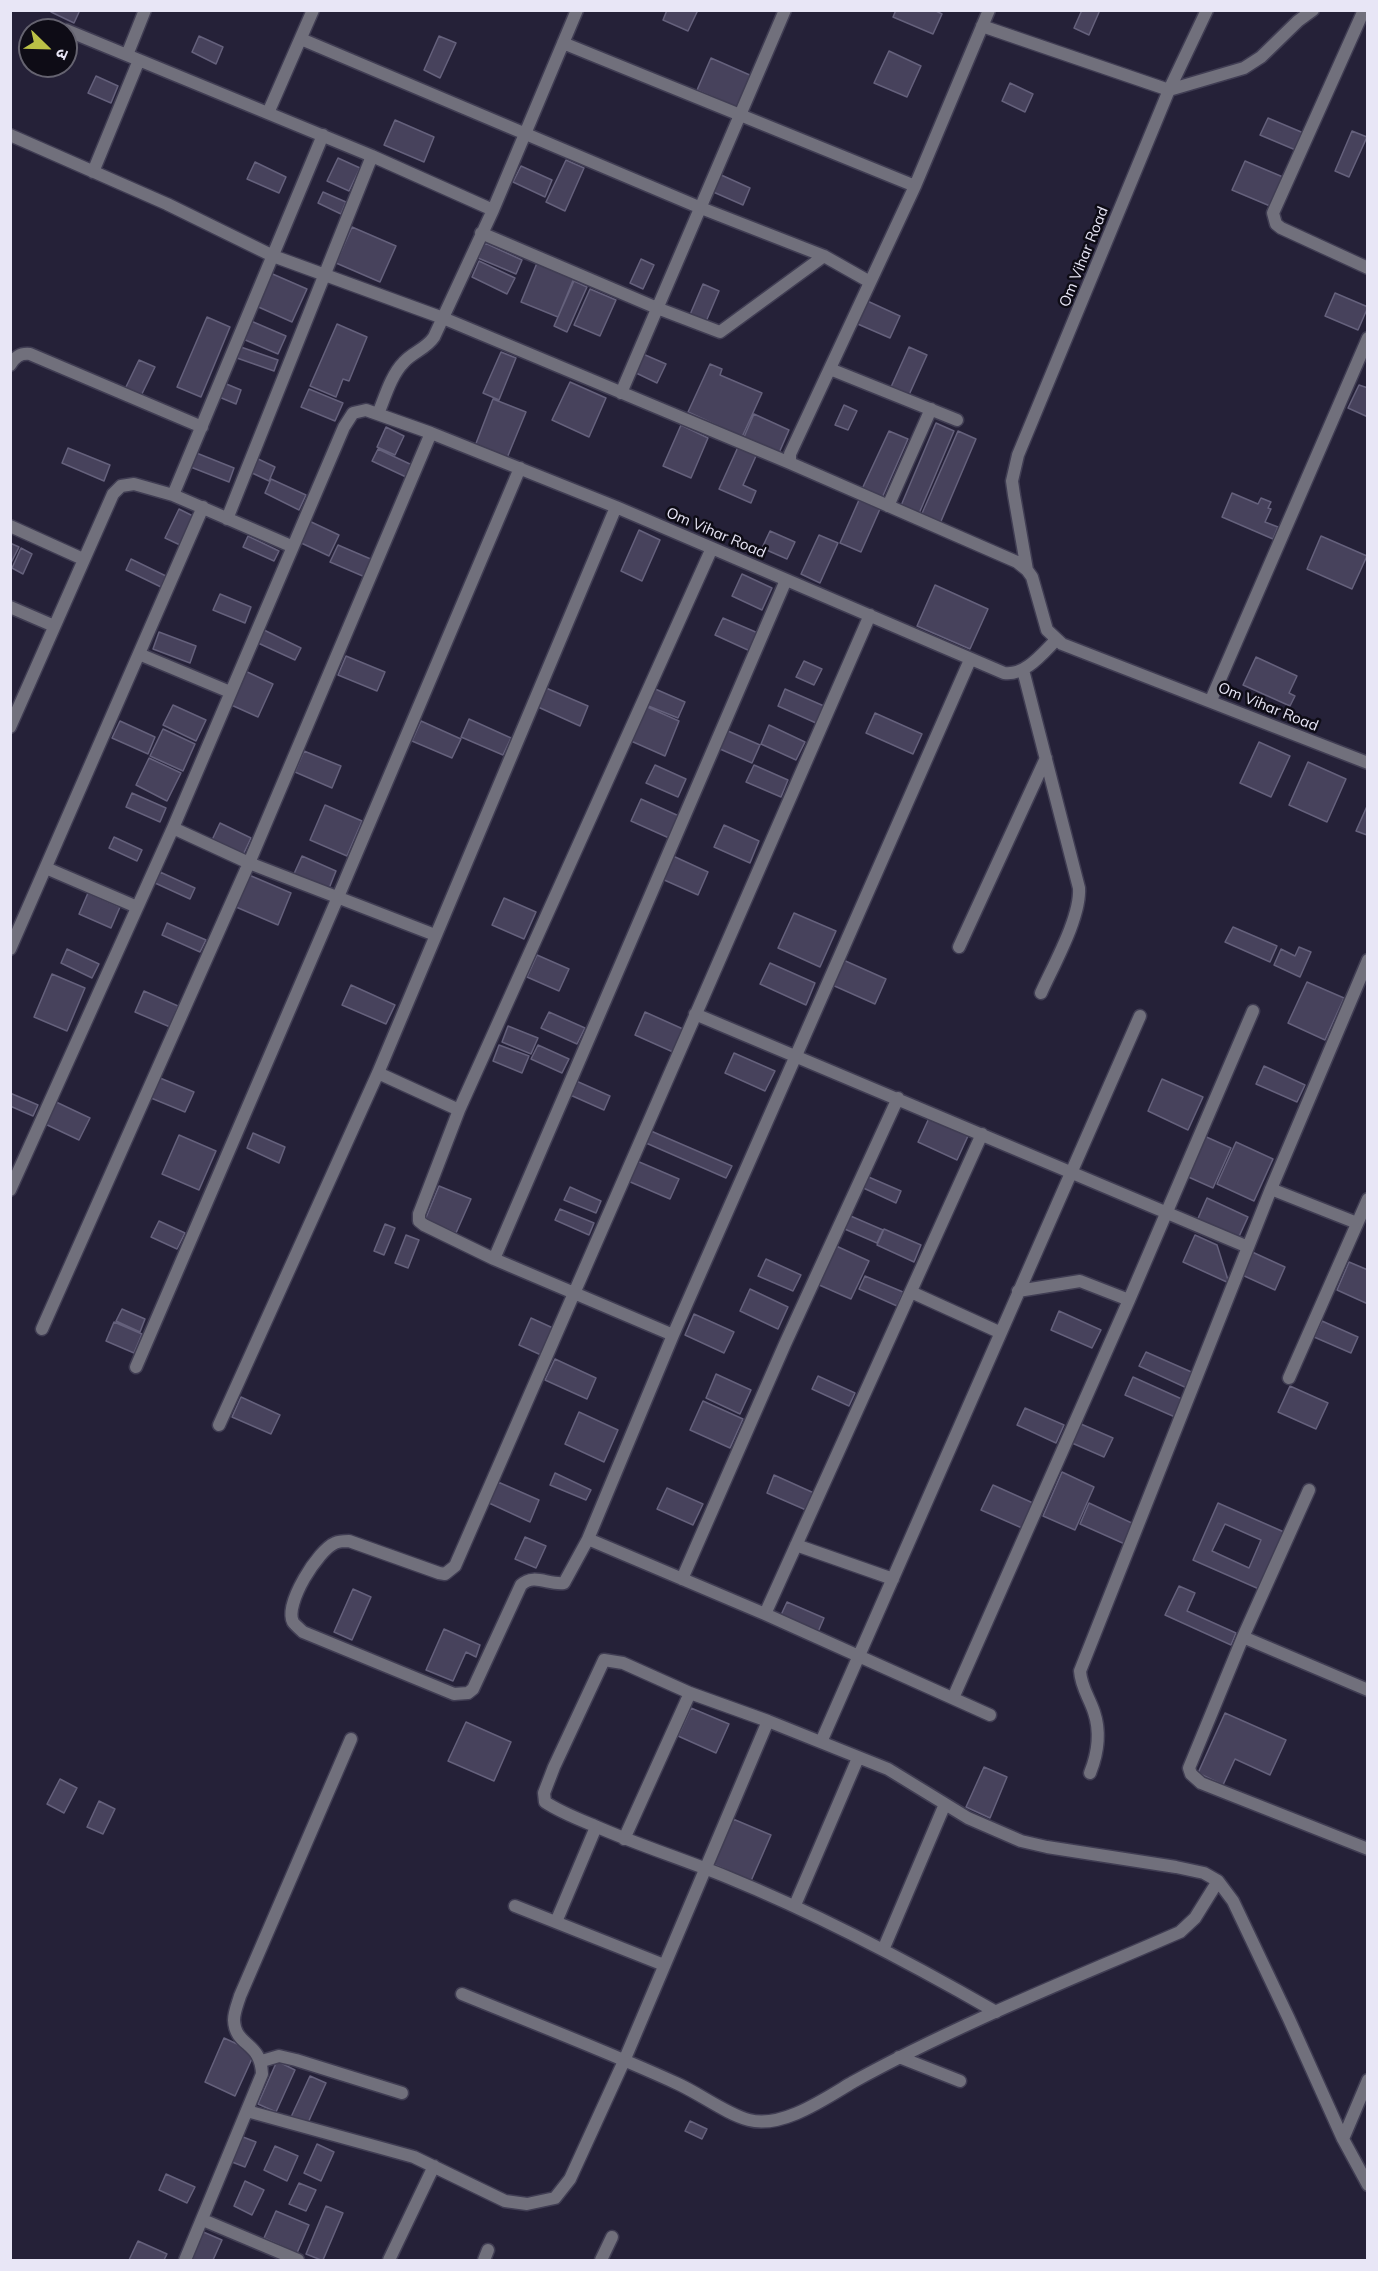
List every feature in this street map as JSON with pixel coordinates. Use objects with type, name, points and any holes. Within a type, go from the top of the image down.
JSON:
[{"type":"street","points":[[127,55],[146,10]]},
{"type":"street","points":[[268,113],[313,10]]},
{"type":"street","points":[[378,414],[397,371],[404,362],[428,345],[443,318],[493,210],[577,10]]},
{"type":"street","points":[[621,393],[785,10]]},
{"type":"street","points":[[790,463],[790,454],[915,186],[989,10]]},
{"type":"street","name":"Om Vihar Road","points":[[1207,10],[1169,90],[1018,455],[1013,488],[1027,570],[1032,577],[1047,630],[1056,640],[1368,763]]},
{"type":"street","points":[[982,26],[1169,90],[1244,68],[1261,57],[1298,21],[1313,10]]},
{"type":"street","points":[[1365,11],[1272,213],[1276,224],[1281,228],[1368,268]]},
{"type":"street","points":[[78,36],[323,135],[493,210]]},
{"type":"street","points":[[301,39],[701,208],[824,256],[870,282]]},
{"type":"street","points":[[563,42],[915,186]]},
{"type":"street","points":[[93,172],[139,60]]},
{"type":"street","points":[[10,135],[167,204],[273,256],[443,318],[790,463],[1017,562],[1027,570]]},
{"type":"street","points":[[173,495],[323,135]]},
{"type":"street","points":[[227,519],[372,156]]},
{"type":"street","points":[[481,233],[657,308],[720,332],[824,256]]},
{"type":"street","points":[[1210,700],[1365,351],[1368,338]]},
{"type":"street","points":[[10,365],[22,354],[30,354],[202,427]]},
{"type":"street","points":[[830,369],[957,420]]},
{"type":"street","points":[[888,506],[931,409]]},
{"type":"street","name":"Om Vihar Road","points":[[291,546],[344,427],[353,413],[366,410],[431,433],[616,507],[970,660],[1004,673],[1011,674],[1023,670]]},
{"type":"street","points":[[42,1329],[249,863],[431,433]]},
{"type":"street","points":[[136,1367],[520,468]]},
{"type":"street","points":[[10,727],[83,559],[113,494],[121,486],[134,484],[173,495],[291,546],[173,828],[10,1190]]},
{"type":"street","points":[[10,949],[203,507]]},
{"type":"street","points":[[219,1425],[378,1073],[616,507]]},
{"type":"street","points":[[10,526],[83,559]]},
{"type":"street","points":[[673,1335],[494,1259],[419,1221],[419,1214],[459,1110],[712,548]]},
{"type":"street","points":[[494,1259],[786,580]]},
{"type":"street","points":[[10,607],[54,626]]},
{"type":"street","points":[[870,615],[455,1566],[445,1574],[439,1573],[349,1541],[335,1543],[312,1564],[296,1595],[291,1613],[293,1622],[303,1632],[453,1694],[468,1694],[473,1689],[521,1585],[533,1578],[555,1584],[564,1583],[588,1539],[673,1335],[970,660]]},
{"type":"street","points":[[1041,993],[1074,918],[1080,898],[1023,670],[1056,640]]},
{"type":"street","points":[[139,654],[230,692]]},
{"type":"street","points":[[959,947],[1046,758]]},
{"type":"street","points":[[173,828],[249,863],[435,935]]},
{"type":"street","points":[[46,868],[137,907]]},
{"type":"street","points":[[1090,1773],[1098,1745],[1097,1728],[1094,1712],[1080,1681],[1080,1671],[1271,1189],[1368,960]]},
{"type":"street","points":[[953,1698],[1129,1300],[1253,1011]]},
{"type":"street","points":[[695,1014],[1248,1247]]},
{"type":"street","points":[[821,1742],[999,1332],[1140,1016]]},
{"type":"street","points":[[378,1073],[459,1110]]},
{"type":"street","points":[[682,1579],[780,1355],[898,1098]]},
{"type":"street","points":[[765,1614],[982,1134]]},
{"type":"street","points":[[1271,1189],[1357,1223]]},
{"type":"street","points":[[1289,1378],[1368,1199]]},
{"type":"street","points":[[1018,1291],[1080,1281],[1129,1300]]},
{"type":"street","points":[[910,1292],[999,1332]]},
{"type":"street","points":[[1309,1490],[1243,1637],[1189,1768],[1191,1774],[1201,1783],[1368,1849]]},
{"type":"street","points":[[588,1539],[765,1614],[990,1715]]},
{"type":"street","points":[[796,1545],[892,1580]]},
{"type":"street","points":[[1243,1637],[1368,1690]]},
{"type":"street","points":[[996,2012],[795,1905],[705,1868],[624,1839],[545,1802],[544,1793],[554,1767],[604,1660],[623,1663],[690,1693],[768,1721],[888,1769],[968,1818],[1021,1841],[1176,1867],[1204,1873],[1218,1881],[1233,1901],[1290,2019],[1343,2139],[1368,2186]]},
{"type":"street","points":[[624,1839],[690,1693]]},
{"type":"street","points":[[247,2111],[414,2157],[505,2201],[527,2204],[555,2198],[570,2179],[624,2061],[768,1721]]},
{"type":"street","points":[[184,2260],[203,2220],[262,2074],[262,2061],[255,2050],[240,2037],[236,2029],[234,2017],[237,2006],[351,1739]]},
{"type":"street","points":[[795,1905],[858,1758]]},
{"type":"street","points":[[883,1950],[945,1804]]},
{"type":"street","points":[[556,1922],[596,1827]]},
{"type":"street","points":[[462,1994],[678,2083],[749,2121],[768,2121],[805,2110],[899,2057],[1180,1932],[1194,1918],[1218,1881]]},
{"type":"street","points":[[515,1905],[664,1965]]},
{"type":"street","points":[[262,2061],[279,2056],[402,2093]]},
{"type":"street","points":[[899,2057],[960,2081]]},
{"type":"street","points":[[1343,2139],[1368,2080]]},
{"type":"street","points":[[389,2260],[434,2166]]},
{"type":"street","points":[[203,2220],[298,2260]]},
{"type":"street","points":[[601,2260],[612,2236]]},
{"type":"building","points":[[52,10],[80,10],[76,18],[64,18],[51,12]]},
{"type":"building","points":[[667,10],[698,10],[688,31],[663,20]]},
{"type":"building","points":[[896,10],[934,10],[942,14],[933,34],[893,17]]},
{"type":"building","points":[[1082,10],[1100,10],[1089,35],[1074,28]]},
{"type":"building","points":[[199,36],[223,47],[216,64],[192,52]]},
{"type":"building","points":[[439,36],[456,43],[440,78],[424,70]]},
{"type":"building","points":[[889,51],[921,66],[907,97],[874,83]]},
{"type":"building","points":[[711,58],[752,76],[738,108],[697,90]]},
{"type":"building","points":[[96,76],[118,86],[111,103],[88,93]]},
{"type":"building","points":[[1010,83],[1033,94],[1025,112],[1002,101]]},
{"type":"building","points":[[1268,118],[1306,134],[1298,151],[1260,135]]},
{"type":"building","points":[[395,120],[434,137],[424,162],[384,145]]},
{"type":"building","points":[[1352,131],[1367,137],[1349,177],[1335,171]]},
{"type":"building","points":[[338,158],[360,168],[349,191],[327,181]]},
{"type":"building","points":[[566,160],[584,168],[565,211],[546,202]]},
{"type":"building","points":[[1245,161],[1283,177],[1270,206],[1232,190]]},
{"type":"building","points":[[255,162],[286,177],[279,193],[247,179]]},
{"type":"building","points":[[521,166],[552,180],[545,197],[513,182]]},
{"type":"building","points":[[719,174],[750,188],[743,205],[711,191]]},
{"type":"building","points":[[323,192],[346,202],[341,214],[318,203]]},
{"type":"building","points":[[352,227],[396,246],[380,282],[336,263]]},
{"type":"building","points":[[485,243],[522,260],[516,274],[478,258]]},
{"type":"building","points":[[641,259],[654,265],[643,289],[630,283]]},
{"type":"building","points":[[479,261],[515,278],[507,294],[472,277]]},
{"type":"building","points":[[537,263],[574,278],[558,317],[521,302]]},
{"type":"building","points":[[268,272],[307,289],[292,322],[254,305]]},
{"type":"building","points":[[574,281],[587,287],[567,332],[554,326]]},
{"type":"building","points":[[703,284],[719,291],[705,324],[689,317]]},
{"type":"building","points":[[590,289],[616,300],[600,336],[574,325]]},
{"type":"building","points":[[1335,293],[1368,307],[1358,330],[1325,316]]},
{"type":"building","points":[[863,299],[900,316],[890,338],[853,322]]},
{"type":"building","points":[[207,317],[230,327],[201,397],[177,387]]},
{"type":"building","points":[[251,321],[286,336],[278,354],[243,339]]},
{"type":"building","points":[[337,324],[367,337],[349,381],[343,379],[336,397],[310,386]]},
{"type":"building","points":[[238,346],[278,360],[274,371],[234,357]]},
{"type":"building","points":[[909,347],[927,355],[909,395],[891,387]]},
{"type":"building","points":[[501,352],[516,358],[499,400],[483,393]]},
{"type":"building","points":[[643,354],[666,364],[657,383],[634,372]]},
{"type":"building","points":[[139,360],[155,367],[140,398],[124,391]]},
{"type":"building","points":[[710,364],[722,369],[720,375],[762,393],[742,437],[688,412]]},
{"type":"building","points":[[570,382],[606,398],[589,437],[552,420]]},
{"type":"building","points":[[224,383],[241,390],[236,404],[219,397]]},
{"type":"building","points":[[1359,385],[1368,388],[1368,417],[1348,408]]},
{"type":"building","points":[[309,389],[343,403],[335,421],[301,407]]},
{"type":"building","points":[[493,399],[526,412],[507,458],[475,446]]},
{"type":"building","points":[[844,405],[857,411],[848,430],[835,425]]},
{"type":"building","points":[[754,414],[789,430],[779,453],[744,437]]},
{"type":"building","points":[[936,423],[954,431],[918,516],[900,508]]},
{"type":"building","points":[[681,425],[708,438],[691,478],[663,466]]},
{"type":"building","points":[[386,427],[404,436],[395,455],[377,447]]},
{"type":"building","points":[[889,431],[908,439],[882,498],[862,489]]},
{"type":"building","points":[[958,431],[976,439],[939,526],[920,518]]},
{"type":"building","points":[[738,447],[756,456],[743,485],[756,491],[751,503],[719,489]]},
{"type":"building","points":[[68,448],[110,465],[104,481],[62,463]]},
{"type":"building","points":[[378,449],[412,465],[406,477],[372,461]]},
{"type":"building","points":[[194,452],[234,468],[229,482],[188,466]]},
{"type":"building","points":[[254,457],[275,467],[269,481],[248,471]]},
{"type":"building","points":[[271,479],[306,495],[299,510],[265,493]]},
{"type":"building","points":[[1232,493],[1258,504],[1261,498],[1271,502],[1268,508],[1271,509],[1265,522],[1278,527],[1273,539],[1222,517]]},
{"type":"building","points":[[859,500],[880,509],[861,552],[840,543]]},
{"type":"building","points":[[179,509],[193,516],[180,545],[165,538]]},
{"type":"building","points":[[307,520],[339,535],[329,556],[297,541]]},
{"type":"building","points":[[639,530],[660,540],[642,581],[621,571]]},
{"type":"building","points":[[770,531],[795,542],[787,559],[762,548]]},
{"type":"building","points":[[819,535],[838,543],[820,583],[801,574]]},
{"type":"building","points":[[248,536],[279,551],[274,561],[243,547]]},
{"type":"building","points":[[1321,536],[1367,556],[1352,589],[1307,569]]},
{"type":"building","points":[[10,543],[19,547],[10,565]]},
{"type":"building","points":[[338,545],[373,560],[365,577],[330,562]]},
{"type":"building","points":[[21,548],[32,554],[23,574],[12,568]]},
{"type":"building","points":[[131,559],[166,576],[161,587],[126,570]]},
{"type":"building","points":[[742,574],[772,588],[762,610],[732,596]]},
{"type":"building","points":[[935,585],[988,609],[970,649],[917,626]]},
{"type":"building","points":[[220,594],[251,607],[245,623],[213,610]]},
{"type":"building","points":[[723,618],[758,633],[750,651],[715,635]]},
{"type":"building","points":[[264,630],[301,648],[295,660],[258,643]]},
{"type":"building","points":[[159,632],[196,646],[190,663],[153,649]]},
{"type":"building","points":[[346,656],[385,672],[377,691],[338,675]]},
{"type":"building","points":[[1256,657],[1297,676],[1289,693],[1295,696],[1290,706],[1243,685]]},
{"type":"building","points":[[804,661],[822,669],[814,685],[796,677]]},
{"type":"building","points":[[243,670],[273,684],[258,717],[229,704]]},
{"type":"building","points":[[546,688],[588,706],[580,726],[538,707]]},
{"type":"building","points":[[653,688],[685,702],[678,718],[646,705]]},
{"type":"building","points":[[785,689],[824,706],[816,723],[778,706]]},
{"type":"building","points":[[173,705],[206,720],[196,741],[163,725]]},
{"type":"building","points":[[645,706],[679,721],[665,756],[631,741]]},
{"type":"building","points":[[875,713],[922,734],[913,754],[866,733]]},
{"type":"building","points":[[469,719],[511,738],[503,755],[461,737]]},
{"type":"building","points":[[120,721],[155,737],[148,754],[112,738]]},
{"type":"building","points":[[421,721],[461,739],[452,758],[412,741]]},
{"type":"building","points":[[769,725],[805,742],[796,760],[761,744]]},
{"type":"building","points":[[163,729],[195,744],[183,771],[150,756]]},
{"type":"building","points":[[728,731],[760,745],[752,763],[720,749]]},
{"type":"building","points":[[1259,742],[1290,756],[1271,797],[1240,783]]},
{"type":"building","points":[[304,751],[341,766],[332,788],[295,772]]},
{"type":"building","points":[[149,758],[181,773],[167,801],[136,785]]},
{"type":"building","points":[[1308,762],[1346,779],[1327,822],[1289,805]]},
{"type":"building","points":[[655,765],[686,779],[678,797],[646,783]]},
{"type":"building","points":[[754,765],[788,780],[781,797],[746,782]]},
{"type":"building","points":[[132,793],[166,808],[160,822],[126,807]]},
{"type":"building","points":[[641,799],[679,816],[669,838],[631,821]]},
{"type":"building","points":[[1368,804],[1368,833],[1367,835],[1356,831]]},
{"type":"building","points":[[325,805],[362,821],[347,856],[310,840]]},
{"type":"building","points":[[220,823],[251,838],[243,855],[212,840]]},
{"type":"building","points":[[724,825],[759,841],[750,863],[714,847]]},
{"type":"building","points":[[114,837],[142,850],[137,861],[109,848]]},
{"type":"building","points":[[302,856],[336,871],[328,891],[293,876]]},
{"type":"building","points":[[673,856],[708,872],[698,895],[662,879]]},
{"type":"building","points":[[160,872],[195,888],[190,899],[155,883]]},
{"type":"building","points":[[249,875],[291,893],[278,925],[236,907]]},
{"type":"building","points":[[88,893],[120,907],[111,928],[79,914]]},
{"type":"building","points":[[504,898],[536,912],[524,939],[492,925]]},
{"type":"building","points":[[794,913],[836,931],[820,967],[778,948]]},
{"type":"building","points":[[167,923],[206,940],[200,952],[162,935]]},
{"type":"building","points":[[1233,927],[1277,946],[1270,962],[1225,942]]},
{"type":"building","points":[[1299,947],[1311,952],[1300,977],[1274,965],[1281,949],[1295,956]]},
{"type":"building","points":[[67,949],[99,964],[92,978],[61,963]]},
{"type":"building","points":[[537,955],[569,969],[559,991],[527,977]]},
{"type":"building","points":[[841,959],[886,979],[875,1004],[830,984]]},
{"type":"building","points":[[770,963],[815,983],[806,1005],[760,984]]},
{"type":"building","points":[[52,974],[85,988],[67,1031],[34,1017]]},
{"type":"building","points":[[1307,982],[1344,998],[1325,1040],[1288,1023]]},
{"type":"building","points":[[351,985],[395,1005],[386,1024],[342,1005]]},
{"type":"building","points":[[144,991],[178,1006],[170,1027],[135,1012]]},
{"type":"building","points":[[549,1012],[585,1028],[577,1044],[541,1028]]},
{"type":"building","points":[[645,1012],[683,1029],[673,1052],[635,1035]]},
{"type":"building","points":[[508,1026],[538,1038],[531,1054],[502,1042]]},
{"type":"building","points":[[499,1045],[529,1056],[522,1073],[493,1061]]},
{"type":"building","points":[[538,1045],[569,1059],[562,1073],[531,1059]]},
{"type":"building","points":[[734,1053],[775,1071],[765,1091],[725,1073]]},
{"type":"building","points":[[1264,1066],[1305,1085],[1297,1102],[1256,1084]]},
{"type":"building","points":[[160,1078],[194,1092],[185,1112],[151,1098]]},
{"type":"building","points":[[1162,1079],[1203,1097],[1188,1130],[1148,1111]]},
{"type":"building","points":[[574,1080],[610,1096],[604,1110],[568,1094]]},
{"type":"building","points":[[10,1093],[38,1105],[33,1116],[10,1106]]},
{"type":"building","points":[[54,1101],[90,1118],[79,1140],[43,1123]]},
{"type":"building","points":[[929,1118],[968,1136],[957,1160],[918,1142]]},
{"type":"building","points":[[651,1131],[732,1166],[726,1178],[646,1143]]},
{"type":"building","points":[[253,1133],[285,1147],[279,1163],[247,1148]]},
{"type":"building","points":[[179,1135],[216,1151],[199,1190],[162,1174]]},
{"type":"building","points":[[1202,1135],[1231,1148],[1213,1188],[1184,1175]]},
{"type":"building","points":[[1236,1142],[1273,1159],[1254,1201],[1217,1184]]},
{"type":"building","points":[[637,1161],[679,1179],[670,1199],[628,1181]]},
{"type":"building","points":[[864,1175],[901,1191],[896,1203],[859,1186]]},
{"type":"building","points":[[439,1186],[471,1199],[456,1233],[425,1220]]},
{"type":"building","points":[[570,1187],[601,1201],[596,1213],[564,1200]]},
{"type":"building","points":[[1207,1198],[1248,1217],[1237,1241],[1196,1223]]},
{"type":"building","points":[[560,1209],[594,1223],[589,1235],[555,1220]]},
{"type":"building","points":[[846,1214],[883,1230],[877,1243],[840,1227]]},
{"type":"building","points":[[159,1221],[185,1233],[177,1249],[151,1237]]},
{"type":"building","points":[[385,1224],[395,1228],[384,1255],[374,1251]]},
{"type":"building","points":[[884,1229],[921,1245],[914,1262],[877,1245]]},
{"type":"building","points":[[406,1235],[419,1240],[408,1268],[395,1263]]},
{"type":"building","points":[[1195,1235],[1217,1245],[1229,1283],[1183,1262]]},
{"type":"building","points":[[834,1245],[869,1261],[851,1299],[817,1284]]},
{"type":"building","points":[[1250,1251],[1285,1267],[1275,1290],[1240,1274]]},
{"type":"building","points":[[766,1259],[801,1275],[793,1291],[758,1276]]},
{"type":"building","points":[[1349,1262],[1368,1270],[1368,1304],[1337,1290]]},
{"type":"building","points":[[865,1276],[903,1292],[897,1306],[859,1289]]},
{"type":"building","points":[[750,1289],[788,1307],[778,1329],[740,1311]]},
{"type":"building","points":[[122,1309],[145,1319],[140,1332],[116,1321]]},
{"type":"building","points":[[1059,1311],[1101,1330],[1092,1348],[1051,1330]]},
{"type":"building","points":[[694,1314],[734,1332],[724,1353],[685,1335]]},
{"type":"building","points":[[531,1318],[553,1328],[541,1355],[519,1345]]},
{"type":"building","points":[[1322,1321],[1358,1337],[1351,1353],[1314,1337]]},
{"type":"building","points":[[114,1322],[142,1334],[134,1353],[106,1341]]},
{"type":"building","points":[[1146,1352],[1196,1374],[1189,1389],[1139,1366]]},
{"type":"building","points":[[555,1359],[596,1378],[587,1399],[545,1380]]},
{"type":"building","points":[[716,1374],[751,1390],[740,1414],[706,1398]]},
{"type":"building","points":[[818,1376],[855,1393],[849,1406],[812,1389]]},
{"type":"building","points":[[1133,1377],[1184,1400],[1175,1417],[1125,1395]]},
{"type":"building","points":[[1290,1386],[1328,1403],[1316,1429],[1278,1412]]},
{"type":"building","points":[[241,1397],[280,1415],[271,1434],[232,1417]]},
{"type":"building","points":[[703,1401],[743,1419],[730,1448],[690,1430]]},
{"type":"building","points":[[1025,1408],[1064,1425],[1056,1443],[1017,1425]]},
{"type":"building","points":[[579,1412],[618,1430],[604,1462],[565,1444]]},
{"type":"building","points":[[1081,1424],[1113,1438],[1104,1457],[1072,1443]]},
{"type":"building","points":[[1062,1472],[1094,1487],[1075,1530],[1043,1516]]},
{"type":"building","points":[[555,1473],[591,1490],[586,1500],[550,1485]]},
{"type":"building","points":[[774,1475],[814,1493],[806,1510],[767,1493]]},
{"type":"building","points":[[498,1482],[539,1500],[530,1522],[489,1503]]},
{"type":"building","points":[[993,1485],[1033,1503],[1022,1528],[981,1510]]},
{"type":"building","points":[[667,1488],[703,1504],[693,1525],[657,1509]]},
{"type":"building","points":[[1089,1503],[1136,1525],[1127,1545],[1080,1524]]},
{"type":"building","points":[[1218,1503],[1284,1532],[1259,1589],[1193,1560]],"holes":[[[1225,1524],[1261,1540],[1249,1568],[1212,1551]]]},
{"type":"building","points":[[525,1537],[546,1546],[536,1568],[515,1559]]},
{"type":"building","points":[[1179,1586],[1195,1593],[1187,1611],[1236,1633],[1231,1645],[1165,1615]]},
{"type":"building","points":[[353,1589],[371,1597],[352,1640],[334,1632]]},
{"type":"building","points":[[787,1602],[824,1618],[818,1632],[781,1615]]},
{"type":"building","points":[[444,1629],[480,1645],[476,1657],[466,1652],[453,1681],[426,1670]]},
{"type":"building","points":[[691,1708],[729,1724],[716,1753],[678,1736]]},
{"type":"building","points":[[1225,1713],[1286,1740],[1270,1775],[1235,1759],[1223,1785],[1198,1773]]},
{"type":"building","points":[[466,1722],[511,1742],[494,1781],[448,1761]]},
{"type":"building","points":[[984,1767],[1007,1777],[990,1818],[966,1807]]},
{"type":"building","points":[[60,1779],[77,1788],[64,1813],[47,1804]]},
{"type":"building","points":[[99,1801],[115,1809],[103,1834],[87,1827]]},
{"type":"building","points":[[733,1819],[771,1835],[751,1881],[713,1864]]},
{"type":"building","points":[[224,2038],[255,2052],[235,2096],[205,2082]]},
{"type":"building","points":[[277,2061],[295,2070],[276,2112],[258,2104]]},
{"type":"building","points":[[310,2076],[326,2083],[307,2125],[291,2117]]},
{"type":"building","points":[[690,2121],[707,2129],[702,2139],[685,2131]]},
{"type":"building","points":[[243,2137],[256,2142],[245,2167],[232,2162]]},
{"type":"building","points":[[317,2144],[334,2152],[321,2181],[304,2173]]},
{"type":"building","points":[[275,2146],[298,2156],[287,2181],[264,2170]]},
{"type":"building","points":[[166,2174],[195,2187],[187,2203],[159,2190]]},
{"type":"building","points":[[245,2181],[264,2190],[252,2215],[234,2206]]},
{"type":"building","points":[[299,2183],[316,2190],[306,2211],[289,2204]]},
{"type":"building","points":[[326,2206],[343,2213],[323,2260],[321,2260],[306,2254]]},
{"type":"building","points":[[276,2211],[309,2225],[297,2253],[264,2238]]},
{"type":"building","points":[[201,2231],[222,2240],[213,2260],[188,2260]]},
{"type":"building","points":[[138,2241],[167,2254],[164,2260],[129,2260]]}]
